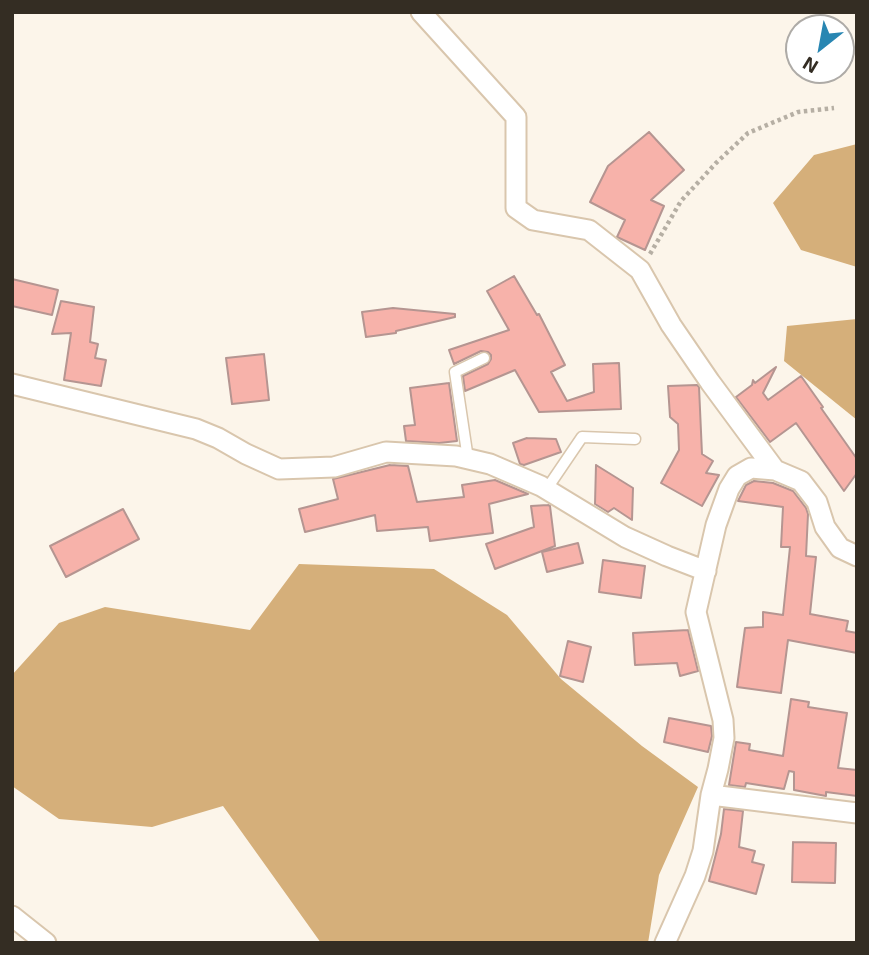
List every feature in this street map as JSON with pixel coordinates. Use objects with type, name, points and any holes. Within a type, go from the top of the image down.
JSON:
[{"type":"street","points":[[421,12],[516,117],[516,208],[533,220],[589,230],[640,270],[671,325],[775,470]]},
{"type":"street","points":[[12,384],[196,429],[279,469],[334,467],[386,452],[456,456],[490,464],[547,490],[625,537],[706,571]]},
{"type":"street","points":[[665,943],[695,876],[703,851],[711,795],[724,738],[723,720],[696,612],[716,525],[737,475],[751,468],[775,470],[801,481],[817,502],[825,527],[840,548],[857,556]]},
{"type":"street","points":[[711,795],[857,813]]},
{"type":"street","points":[[12,916],[46,943]]},
{"type":"lane","points":[[468,459],[455,372],[484,358]]},
{"type":"lane","points":[[547,490],[582,437],[635,439]]},
{"type":"path","points":[[640,270],[681,201],[748,133],[798,112],[834,108]]},
{"type":"shaded area","points":[[857,144],[857,267],[801,250],[773,203],[814,155]]},
{"type":"shaded area","points":[[857,319],[857,420],[784,361],[787,326]]},
{"type":"shaded area","points":[[299,564],[434,569],[507,615],[561,679],[642,746],[698,787],[659,875],[648,943],[321,943],[223,806],[152,827],[59,819],[12,786],[12,675],[59,623],[105,607],[250,630]]},
{"type":"building","points":[[649,132],[684,170],[651,200],[664,206],[645,250],[617,237],[625,220],[590,202],[608,166]]},
{"type":"building","points":[[514,276],[537,315],[539,314],[565,365],[551,372],[567,401],[594,392],[593,364],[619,363],[621,409],[539,412],[515,370],[465,391],[463,376],[488,364],[491,355],[481,351],[454,364],[449,350],[509,330],[487,291]]},
{"type":"building","points":[[12,279],[58,290],[52,315],[12,306]]},
{"type":"building","points":[[61,301],[94,307],[90,342],[98,344],[95,358],[106,360],[101,386],[64,380],[71,333],[52,334]]},
{"type":"building","points":[[393,308],[455,314],[455,317],[396,333],[366,337],[362,312]]},
{"type":"building","points":[[264,354],[269,400],[232,404],[226,358]]},
{"type":"building","points":[[776,367],[763,393],[768,400],[801,376],[857,459],[857,473],[844,491],[796,423],[770,442],[736,397],[752,385],[753,380],[755,383]]},
{"type":"building","points":[[449,383],[457,441],[406,441],[404,426],[415,425],[410,388]]},
{"type":"building","points":[[697,385],[702,454],[713,461],[706,473],[719,475],[702,506],[661,483],[679,450],[678,424],[670,417],[668,386]]},
{"type":"building","points":[[527,438],[556,439],[561,452],[520,464],[513,443]]},
{"type":"building","points":[[390,465],[408,466],[417,502],[464,497],[462,485],[495,480],[528,494],[489,504],[493,533],[430,541],[428,527],[377,531],[375,515],[305,532],[299,509],[338,499],[333,479]]},
{"type":"building","points":[[596,465],[633,488],[632,520],[614,508],[608,512],[595,504]]},
{"type":"building","points":[[754,481],[773,483],[793,491],[806,508],[806,556],[816,557],[810,614],[848,621],[846,631],[857,633],[857,653],[788,640],[781,693],[737,687],[745,628],[763,627],[763,612],[783,615],[790,547],[781,547],[783,507],[738,501],[746,485]]},
{"type":"building","points":[[548,505],[555,546],[495,569],[486,544],[534,527],[531,506]]},
{"type":"building","points":[[123,509],[139,539],[66,577],[50,546]]},
{"type":"building","points":[[578,543],[583,563],[547,572],[542,552]]},
{"type":"building","points":[[603,560],[645,566],[641,598],[599,592]]},
{"type":"building","points":[[688,630],[698,671],[680,676],[677,663],[635,665],[633,633]]},
{"type":"building","points":[[568,641],[591,647],[583,682],[560,676]]},
{"type":"building","points":[[791,699],[809,702],[808,707],[847,713],[838,768],[857,770],[857,796],[826,792],[826,796],[794,790],[794,772],[789,771],[784,789],[746,783],[745,787],[729,785],[736,742],[750,744],[749,750],[783,756]]},
{"type":"building","points":[[669,718],[711,726],[712,736],[708,752],[664,742]]},
{"type":"building","points":[[724,809],[743,811],[739,847],[755,851],[752,862],[764,865],[756,894],[709,881],[721,834]]},
{"type":"building","points":[[793,842],[836,843],[835,883],[792,882]]}]
